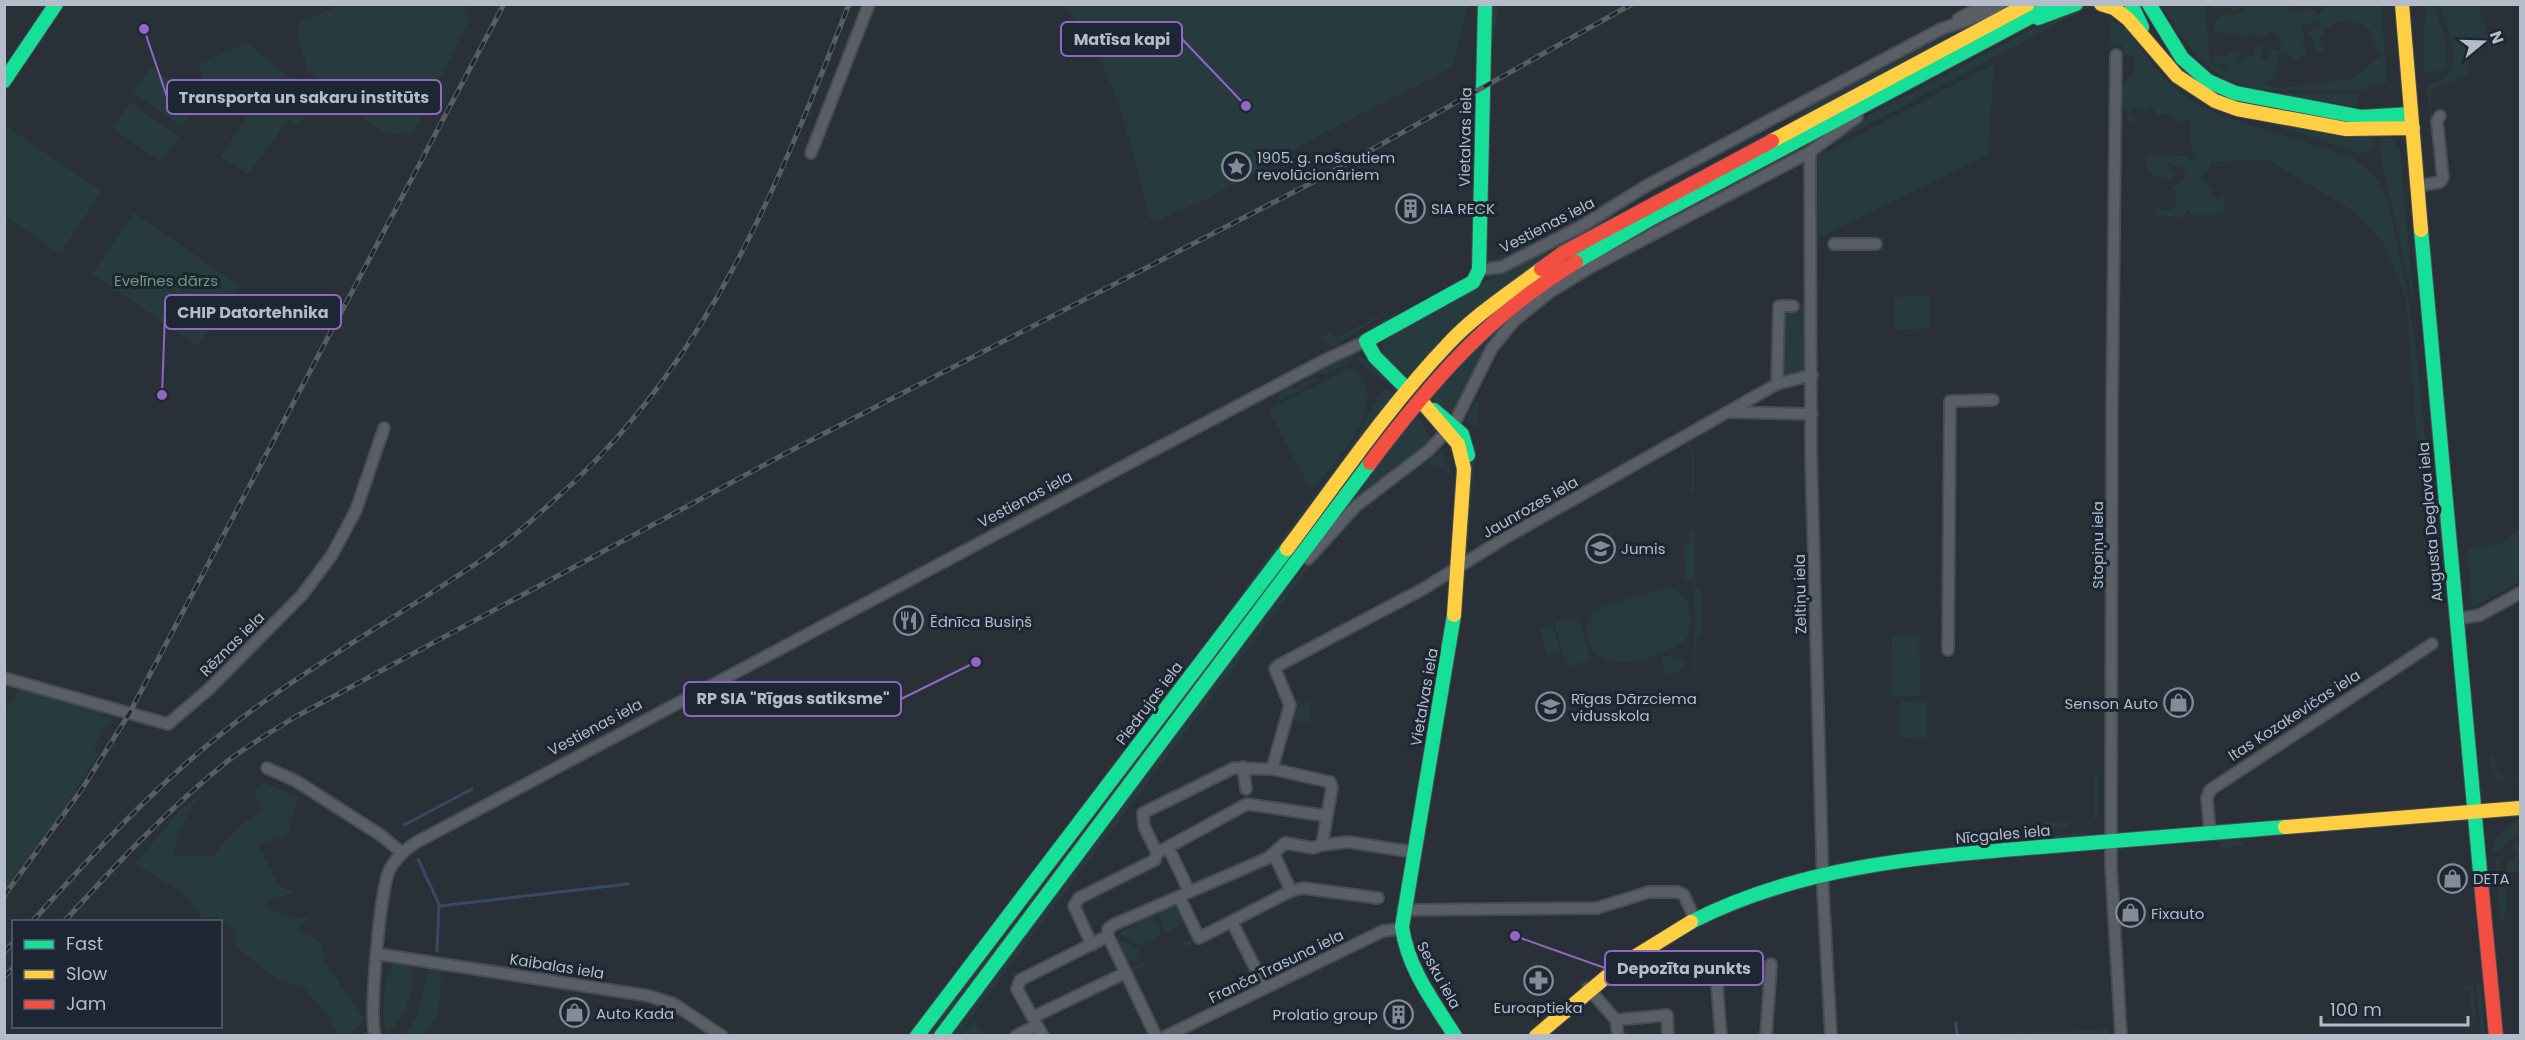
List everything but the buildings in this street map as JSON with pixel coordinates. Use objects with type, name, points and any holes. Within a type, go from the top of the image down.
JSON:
[{"type":"main road","points":[[4,81],[56,4]]},
{"type":"main road","name":"Vietalvas iela","points":[[1479,270],[1485,4]]},
{"type":"main road","name":"Vestienas iela","points":[[1409,391],[1448,344],[1479,315],[1563,253],[2028,4]]},
{"type":"main road","points":[[941,1035],[1254,619],[1409,391],[1436,376],[1484,327],[1569,264],[2029,20],[2055,4]]},
{"type":"main road","points":[[2029,20],[2049,16],[2076,4]]},
{"type":"main road","points":[[2101,4],[2124,15],[2164,63],[2183,81],[2215,101],[2237,109],[2346,129],[2412,121]]},
{"type":"main road","points":[[2131,4],[2148,41]]},
{"type":"main road","points":[[2150,4],[2182,58],[2208,81],[2235,93],[2361,117],[2412,121]]},
{"type":"main road","name":"Augusta Deglava iela","points":[[2402,4],[2456,619],[2496,1035]]},
{"type":"main road","name":"Vestienas iela","points":[[1366,341],[1473,282],[1479,270]]},
{"type":"main road","points":[[1366,341],[1375,357],[1409,391]]},
{"type":"main road","name":"Piedrujas iela","points":[[917,1035],[1409,391]]},
{"type":"main road","name":"Vietalvas iela","points":[[1401,929],[1451,640],[1459,566],[1464,469],[1468,460],[1467,442],[1449,428]]},
{"type":"main road","name":"Nīcgales iela","points":[[1536,1035],[1588,988],[1640,951],[1695,920],[1759,892],[1823,874],[1916,857],[2520,808]]},
{"type":"main road","name":"Sesku iela","points":[[1401,929],[1408,955],[1455,1035]]},
{"type":"street","points":[[812,153],[869,4]]},
{"type":"street","name":"Vestienas iela","points":[[1479,270],[1502,267],[1582,226],[1640,189],[1987,4]]},
{"type":"street","name":"Vestienas iela","points":[[1941,29],[2012,4]]},
{"type":"street","name":"Stopiņu iela","points":[[2116,55],[2112,406],[2113,840],[2111,866],[2121,1035]]},
{"type":"street","points":[[1254,619],[1280,595],[1312,554],[1356,506],[1428,451],[1449,428],[1502,334],[1550,292],[1589,268],[1810,152],[1887,94]]},
{"type":"street","points":[[2418,186],[2440,182],[2443,178],[2437,121],[2440,116]]},
{"type":"street","name":"Vestienas iela","points":[[1722,166],[1737,152],[1754,130]]},
{"type":"street","name":"Zeltiņu iela","points":[[1810,152],[1812,414],[1823,874],[1831,1035]]},
{"type":"street","points":[[1834,244],[1876,244]]},
{"type":"street","points":[[1776,384],[1779,306],[1792,306]]},
{"type":"street","name":"Vestienas iela","points":[[375,1035],[372,1018],[385,884],[393,863],[402,853],[493,800],[661,710],[1327,359],[1366,341]]},
{"type":"street","name":"Jaunrozes iela","points":[[1272,769],[1290,705],[1275,669],[1423,589],[1459,566],[1776,384],[1812,375]]},
{"type":"street","points":[[1948,650],[1950,400],[1993,400]]},
{"type":"street","points":[[1730,412],[1812,414]]},
{"type":"street","name":"Rēznas iela","points":[[4,678],[168,724],[209,689],[302,595],[332,555],[356,510],[384,428]]},
{"type":"street","points":[[2456,619],[2480,615],[2520,593]]},
{"type":"street","name":"Itas Kozakevičas iela","points":[[2210,832],[2207,798],[2210,790],[2432,644]]},
{"type":"street","points":[[1158,853],[1144,826],[1143,813],[1234,768],[1243,767],[1272,769],[1330,782],[1332,787],[1322,845]]},
{"type":"street","points":[[1243,767],[1246,797]]},
{"type":"street","points":[[267,768],[296,782],[382,836],[402,853]]},
{"type":"street","points":[[1092,945],[1074,906],[1078,898],[1155,860],[1158,853],[1246,797],[1327,816]]},
{"type":"street","points":[[1156,1035],[1108,936],[1108,929],[1113,925],[1274,854],[1285,843],[1313,848],[1348,842],[1413,852]]},
{"type":"street","points":[[1168,847],[1199,938],[1291,891],[1304,888],[1378,898]]},
{"type":"street","points":[[1274,854],[1291,891]]},
{"type":"street","points":[[1403,910],[1597,908],[1648,892],[1678,892],[1684,895],[1695,920]]},
{"type":"street","points":[[1232,922],[1265,987]]},
{"type":"street","name":"Franča Trasuna iela","points":[[1166,1035],[1383,931],[1401,929]]},
{"type":"street","points":[[1043,1035],[1026,1007],[1017,983],[1108,936]]},
{"type":"street","name":"Kaibalas iela","points":[[378,954],[649,996],[674,1004],[722,1035]]},
{"type":"street","points":[[1715,960],[1721,1035]]},
{"type":"street","points":[[1766,1035],[1771,964]]},
{"type":"street","points":[[1016,1035],[1035,1021],[1125,973]]},
{"type":"street","points":[[1588,988],[1616,1020],[1618,1035]]},
{"type":"street","points":[[1616,1020],[1667,1015],[1668,1035]]},
{"type":"green space","points":[[342,5],[466,5],[469,20],[412,136],[383,132],[330,95],[308,71],[297,36],[300,22]]},
{"type":"green space","points":[[1064,5],[1468,5],[1453,64],[1447,70],[1324,133],[1207,199],[1155,222],[1150,218],[1127,131],[1112,88],[1093,47]]},
{"type":"green space","points":[[1492,5],[1499,5],[1490,61]]},
{"type":"green space","points":[[2162,5],[2205,5],[2210,64],[2227,70],[2224,62],[2218,66],[2213,62],[2214,55],[2224,56],[2237,48],[2241,53],[2236,60],[2242,63],[2242,58],[2252,57],[2255,45],[2264,49],[2261,59],[2267,60],[2269,50],[2272,48],[2278,51],[2282,46],[2277,34],[2272,32],[2258,39],[2255,34],[2246,37],[2213,31],[2222,16],[2244,11],[2243,8],[2232,11],[2230,6],[2213,10],[2211,5],[2288,5],[2289,11],[2294,9],[2299,12],[2310,8],[2319,15],[2322,9],[2331,5],[2381,5],[2387,82],[2362,90],[2260,90],[2243,86],[2227,79],[2201,60],[2180,34]],"holes":[[[2315,21],[2320,23],[2321,30],[2318,26],[2311,29],[2308,36],[2312,37],[2315,51],[2326,54],[2320,40],[2326,28],[2330,28],[2333,23],[2351,21],[2356,24],[2363,23],[2371,32],[2377,51],[2382,51],[2381,55],[2352,79],[2278,88],[2263,83],[2275,78],[2279,53],[2288,53],[2295,61],[2302,58],[2306,52],[2302,44],[2305,38],[2301,23],[2309,24]]]},
{"type":"green space","points":[[2426,5],[2434,5],[2445,38],[2447,55],[2444,71],[2425,72],[2423,47]]},
{"type":"green space","points":[[2440,5],[2478,5],[2491,42],[2466,49],[2470,75],[2430,89],[2434,139],[2426,84],[2440,81],[2448,74],[2452,65],[2453,53]]},
{"type":"green space","points":[[2089,7],[1832,144],[1869,115],[2062,13]]},
{"type":"green space","points":[[2110,19],[2128,31],[2163,78],[2193,102],[2224,116],[2349,156],[2368,170],[2379,183],[2392,218],[2415,342],[2425,437],[2429,500],[2427,506],[2422,507],[2406,297],[2383,242],[2353,211],[2268,160],[2210,162],[2211,167],[2201,179],[2213,188],[2211,197],[2218,199],[2223,192],[2224,215],[2192,215],[2188,209],[2183,217],[2156,217],[2155,209],[2171,210],[2175,207],[2177,192],[2172,187],[2185,178],[2185,169],[2163,162],[2176,172],[2173,180],[2156,177],[2147,172],[2147,154],[2152,153],[2156,158],[2162,155],[2187,156],[2192,161],[2196,156],[2191,147],[2190,120],[2177,122],[2170,114],[2156,115],[2152,107],[2143,112],[2131,107],[2129,113],[2135,119],[2129,123],[2125,107],[2122,107],[2122,88],[2134,69],[2135,58],[2133,55],[2123,55],[2122,45],[2111,45],[2109,53]]},
{"type":"green space","points":[[1979,22],[1793,121],[1817,100],[1945,32]]},
{"type":"green space","points":[[247,43],[290,78],[319,97],[299,126],[289,119],[248,174],[221,157],[249,112],[203,82],[199,63]]},
{"type":"green space","points":[[1994,64],[1988,155],[1818,238],[1818,156]]},
{"type":"green space","points":[[151,67],[200,101],[182,127],[133,92]]},
{"type":"green space","points":[[2358,94],[2358,107],[2288,95]]},
{"type":"green space","points":[[130,102],[179,137],[161,162],[112,128]]},
{"type":"green space","points":[[2262,121],[2346,135],[2373,136],[2373,147],[2370,151],[2359,153]]},
{"type":"green space","points":[[7,127],[102,191],[60,254],[5,216]]},
{"type":"green space","points":[[2379,136],[2394,139],[2400,150],[2414,303],[2381,159]]},
{"type":"green space","points":[[1821,137],[1810,146],[1572,274],[1520,311],[1453,416],[1449,416],[1427,396],[1470,348],[1576,266]]},
{"type":"green space","points":[[1636,187],[1577,223],[1558,230],[1557,226]]},
{"type":"green space","name":"Evelīnes dārzs","points":[[134,213],[240,286],[198,346],[92,274]]},
{"type":"green space","points":[[1616,214],[1502,286],[1441,340],[1408,377],[1383,355],[1382,345],[1385,340],[1435,308]]},
{"type":"green space","points":[[1529,241],[1532,244],[1510,259],[1492,264],[1488,262]]},
{"type":"green space","points":[[1929,295],[1931,329],[1895,330],[1894,297]]},
{"type":"green space","points":[[1795,304],[1804,304],[1804,369],[1800,374],[1781,378],[1784,312],[1794,311]]},
{"type":"green space","points":[[1400,305],[1333,346],[1325,344],[1321,337],[1331,332],[1335,338]]},
{"type":"green space","points":[[1401,309],[1395,317],[1355,337]]},
{"type":"green space","points":[[1352,356],[1353,361],[1326,374],[1311,373]]},
{"type":"green space","points":[[1356,356],[1365,359],[1392,384],[1363,367]]},
{"type":"green space","points":[[1349,368],[1358,371],[1366,386],[1367,402],[1363,418],[1345,450],[1312,491],[1268,410]]},
{"type":"green space","points":[[1314,377],[1320,379],[1277,402],[1280,393],[1293,386],[1295,389],[1301,386],[1300,383]]},
{"type":"green space","points":[[1387,388],[1395,393],[1307,515],[1298,524],[1293,523],[1357,438],[1380,392]]},
{"type":"green space","points":[[1476,401],[1479,402],[1478,425],[1470,425],[1466,420]]},
{"type":"green space","points":[[1415,412],[1432,440],[1344,510]]},
{"type":"green space","points":[[1467,434],[1476,446],[1468,548],[1465,548],[1471,448]]},
{"type":"green space","points":[[1687,442],[1694,450],[1694,493],[1691,493],[1691,450],[1685,445]]},
{"type":"green space","points":[[1441,452],[1451,471],[1450,473],[1427,463]]},
{"type":"green space","points":[[1289,528],[1292,531],[1245,588]]},
{"type":"green space","points":[[2520,528],[2520,582],[2472,607],[2467,549],[2502,543]]},
{"type":"green space","points":[[1690,530],[1695,530],[1695,587],[1702,594],[1702,632],[1696,640],[1695,673],[1693,675],[1695,615],[1693,580],[1685,581],[1684,544],[1690,543]]},
{"type":"green space","points":[[1330,540],[958,1035],[948,1036],[1246,640],[1305,566]]},
{"type":"green space","points":[[1280,571],[990,964],[933,1035],[924,1036]]},
{"type":"green space","points":[[1666,587],[1681,594],[1689,606],[1691,622],[1687,638],[1666,651],[1636,661],[1608,660],[1597,655],[1589,645],[1586,631],[1593,610]]},
{"type":"green space","points":[[1578,616],[1591,660],[1567,667],[1554,623]]},
{"type":"green space","points":[[1553,625],[1560,651],[1547,655],[1539,629]]},
{"type":"green space","points":[[1892,635],[1919,635],[1920,696],[1891,697]]},
{"type":"green space","points":[[1673,654],[1675,659],[1682,657],[1685,669],[1666,675],[1661,658]]},
{"type":"green space","points":[[20,687],[103,711],[102,717],[115,719],[103,727],[94,748],[98,754],[60,816],[5,891],[5,713]]},
{"type":"green space","points":[[1310,700],[1311,724],[1291,720],[1294,708]]},
{"type":"green space","points":[[1900,701],[1927,701],[1927,738],[1899,737]]},
{"type":"green space","points":[[2490,754],[2495,758],[2496,771],[2503,774],[2503,782],[2493,775]]},
{"type":"green space","points":[[2093,774],[2099,775],[2099,813],[2096,818],[2093,818]]},
{"type":"green space","points":[[263,783],[298,796],[287,835],[258,844],[280,887],[295,892],[271,900],[265,907],[289,917],[309,918],[297,930],[322,942],[325,963],[364,1018],[360,1026],[347,1035],[335,1031],[329,1017],[303,987],[281,982],[237,948],[235,930],[217,917],[203,918],[183,893],[135,864],[179,811],[198,796],[177,835],[174,855],[212,857],[238,827],[262,810],[254,792]]},
{"type":"green space","points":[[2520,820],[2520,834],[2491,855],[2497,836]]},
{"type":"green space","points":[[2072,821],[2067,828],[2042,830],[2042,822]]},
{"type":"green space","points":[[2090,832],[2090,835],[2032,840],[2031,837]]},
{"type":"green space","points":[[2240,839],[2245,846],[2221,848],[2218,840]]},
{"type":"green space","points":[[2520,840],[2520,871],[2507,873],[2507,863],[2518,854],[2512,846]]},
{"type":"green space","points":[[2501,856],[2503,858],[2499,864],[2505,887],[2507,909],[2501,923],[2495,865],[2496,859]]},
{"type":"green space","points":[[1177,905],[1186,923],[1166,933],[1157,913]]},
{"type":"green space","points":[[1153,915],[1162,935],[1140,945],[1118,934]]},
{"type":"green space","points":[[1194,937],[1200,942],[1129,973],[1130,968],[1143,962],[1145,965],[1185,947],[1183,943]]},
{"type":"green space","points":[[1117,938],[1138,949],[1141,957],[1128,963]]},
{"type":"green space","points":[[394,961],[411,968],[412,986],[408,1004],[398,1021],[386,1034],[383,1016],[385,987]]},
{"type":"green space","points":[[433,967],[442,967],[438,1016],[422,1035],[405,1036],[417,1014],[428,971]]},
{"type":"green space","points":[[2476,984],[2481,986],[2485,1035],[2481,1035]]},
{"type":"green space","points":[[2473,985],[2476,1022],[2472,1023],[2470,990],[2463,991],[2463,987]]},
{"type":"green space","points":[[974,1021],[985,1035],[962,1035]]},
{"type":"green space","points":[[2108,1029],[2109,1035],[1980,1035]]},
{"type":"waterway","points":[[404,825],[472,789]]},
{"type":"waterway","points":[[418,859],[439,904],[437,951]]},
{"type":"waterway","points":[[440,906],[628,884]]},
{"type":"waterway","points":[[1956,1023],[1957,1036]]},
{"type":"railway","points":[[4,896],[82,789],[129,714],[504,4]]},
{"type":"railway","points":[[34,920],[142,804],[201,750],[291,683],[503,545],[574,482],[623,431],[666,377],[704,319],[738,259],[797,133],[849,4]]},
{"type":"railway","points":[[66,920],[123,858],[185,798],[237,754],[295,717],[790,451],[1319,179],[1632,4]]},
{"type":"railway","points":[[4,952],[12,944]]},
{"type":"railway","points":[[4,977],[12,969]]},
{"type":"traffic: fast","points":[[4,81],[56,4]]},
{"type":"traffic: fast","points":[[1402,384],[1375,357],[1366,341],[1473,282],[1479,270],[1485,4]]},
{"type":"traffic: fast","points":[[1576,262],[1652,218],[2055,4]]},
{"type":"traffic: fast","points":[[2038,18],[2076,4]]},
{"type":"traffic: fast","points":[[2131,4],[2142,27]]},
{"type":"traffic: fast","points":[[2149,4],[2182,58],[2208,81],[2235,93],[2361,117],[2411,114]]},
{"type":"traffic: fast","points":[[2421,230],[2481,882]]},
{"type":"traffic: fast","points":[[1434,410],[1462,434],[1468,455]]},
{"type":"traffic: fast","points":[[941,1036],[1370,463]]},
{"type":"traffic: fast","points":[[917,1036],[1287,549]]},
{"type":"traffic: fast","points":[[1454,615],[1402,927],[1416,971],[1455,1036]]},
{"type":"traffic: fast","points":[[1691,922],[1732,903],[1775,888],[1861,867],[1950,855],[2285,827]]},
{"type":"traffic: slow","points":[[1772,141],[2028,4]]},
{"type":"traffic: slow","points":[[2101,4],[2114,8],[2128,19],[2177,76],[2215,101],[2237,109],[2346,129],[2413,128]]},
{"type":"traffic: slow","points":[[2402,4],[2421,230]]},
{"type":"traffic: slow","points":[[1287,549],[1364,444],[1426,368],[1469,323],[1541,269]]},
{"type":"traffic: slow","points":[[1422,402],[1458,444],[1464,469],[1454,615]]},
{"type":"traffic: slow","points":[[2285,827],[2520,808]]},
{"type":"traffic: slow","points":[[1536,1036],[1618,967],[1691,922]]},
{"type":"traffic: jam","points":[[1541,269],[1563,253],[1772,141]]},
{"type":"traffic: jam","points":[[1370,463],[1416,405],[1463,352],[1515,305],[1576,262]]},
{"type":"traffic: jam","points":[[2481,882],[2496,1036]]},
{"type":"place","name":"Transporta un sakaru institūts","points":[[144,29]]},
{"type":"place","name":"Matīsa kapi","points":[[1246,106]]},
{"type":"place","name":"1905. g. nošautiem revolūcionāriem","points":[[1236,166]]},
{"type":"place","name":"SIA RECK","points":[[1410,208]]},
{"type":"place","name":"CHIP Datortehnika","points":[[162,395]]},
{"type":"place","name":"Jumis","points":[[1600,548]]},
{"type":"place","name":"Ēdnīca Busiņš","points":[[909,621]]},
{"type":"place","name":"RP SIA \"Rīgas satiksme\"","points":[[976,662]]},
{"type":"place","name":"Senson Auto","points":[[2179,703]]},
{"type":"place","name":"Rīgas Dārzciema vidusskola","points":[[1550,707]]},
{"type":"place","name":"DETA","points":[[2452,878]]},
{"type":"place","name":"Fixauto","points":[[2130,913]]},
{"type":"place","name":"Depozīta punkts","points":[[1515,936]]},
{"type":"place","name":"Euroaptieka","points":[[1538,980]]},
{"type":"place","name":"Auto Kada","points":[[575,1013]]},
{"type":"place","name":"Prolatio group","points":[[1399,1014]]}]
